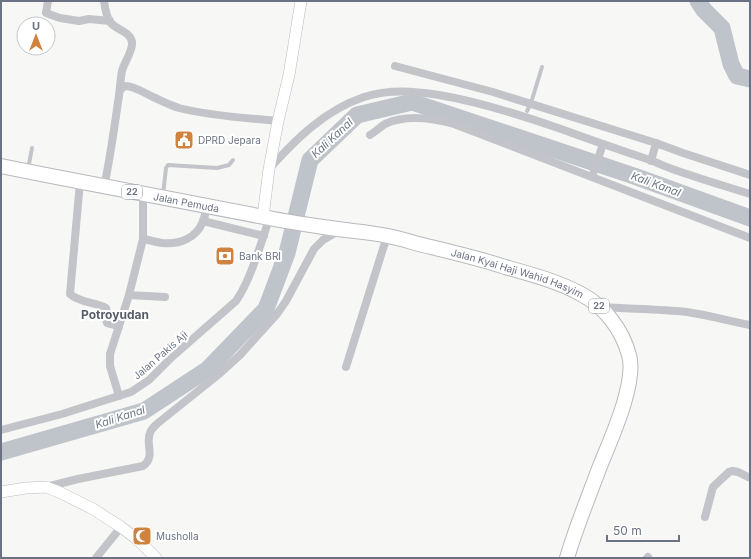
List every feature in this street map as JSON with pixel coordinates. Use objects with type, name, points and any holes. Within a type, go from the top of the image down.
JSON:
[{"type":"highway","name":"Jalan Pemuda","points":[[1,166],[270,218]]},
{"type":"highway","name":"22","points":[[270,218],[335,229]]},
{"type":"highway","name":"Jalan Kyai Haji Wahid Hasyim","points":[[335,229],[387,236],[486,261],[560,284],[580,293],[601,307],[620,332],[630,355],[630,382],[619,417],[573,537],[567,558]]},
{"type":"main road","points":[[270,218],[269,169],[289,75],[301,1]]},
{"type":"main road","points":[[1,492],[26,488],[46,487],[59,492],[93,509],[121,527],[138,540],[156,558]]},
{"type":"street","points":[[48,1],[46,13],[60,18],[79,21],[89,19],[110,22]]},
{"type":"street","points":[[104,1],[107,17],[110,22],[130,37],[132,46],[122,72],[104,187]]},
{"type":"street","points":[[395,66],[493,92],[656,143],[750,175]]},
{"type":"street","points":[[120,90],[125,86],[128,86],[179,108],[219,115],[278,121]]},
{"type":"street","points":[[269,169],[291,145],[329,114],[354,101],[378,93],[404,91],[454,98],[527,114],[675,170],[750,194]]},
{"type":"street","points":[[370,135],[384,125],[394,121],[415,118],[440,120],[454,124],[750,238]]},
{"type":"street","points":[[651,161],[656,143]]},
{"type":"street","points":[[592,177],[603,144]]},
{"type":"street","points":[[80,182],[70,294],[80,300],[106,308],[107,323],[119,326]]},
{"type":"street","points":[[119,396],[110,366],[110,354],[130,295],[143,239],[143,194]]},
{"type":"street","points":[[143,239],[162,243],[175,243],[192,237],[197,232],[203,221],[208,206]]},
{"type":"street","name":"Jalan Pakis Aji","points":[[1,430],[62,414],[131,392],[149,380],[236,301],[248,281],[270,218]]},
{"type":"street","points":[[203,221],[264,236]]},
{"type":"street","points":[[46,487],[143,466],[147,463],[149,458],[148,437],[153,428],[240,355],[277,314],[286,301],[314,249],[335,229]]},
{"type":"street","points":[[346,367],[387,236]]},
{"type":"street","points":[[130,295],[164,297]]},
{"type":"street","points":[[601,307],[688,312],[750,325]]},
{"type":"street","points":[[705,517],[714,487],[729,472],[738,472],[750,478]]},
{"type":"street","points":[[96,558],[121,527]]},
{"type":"lane","points":[[527,114],[542,67]]},
{"type":"lane","points":[[28,171],[32,148]]},
{"type":"lane","points":[[163,198],[166,168],[168,165],[217,168],[229,166],[233,160]]},
{"type":"waterway","points":[[698,1],[704,10],[722,28],[731,64],[737,76],[750,79]]},
{"type":"waterway","name":"Kali Kanal","points":[[1,452],[144,411],[208,369],[266,309],[287,253],[310,160],[357,115],[412,102],[634,176],[750,218]]},
{"type":"place","name":"DPRD Jepara","points":[[184,140]]},
{"type":"place","name":"Bank BRI","points":[[225,256]]},
{"type":"place","name":"Musholla","points":[[142,536]]},
{"type":"district","name":"Potroyudan","points":[[115,315]]}]
